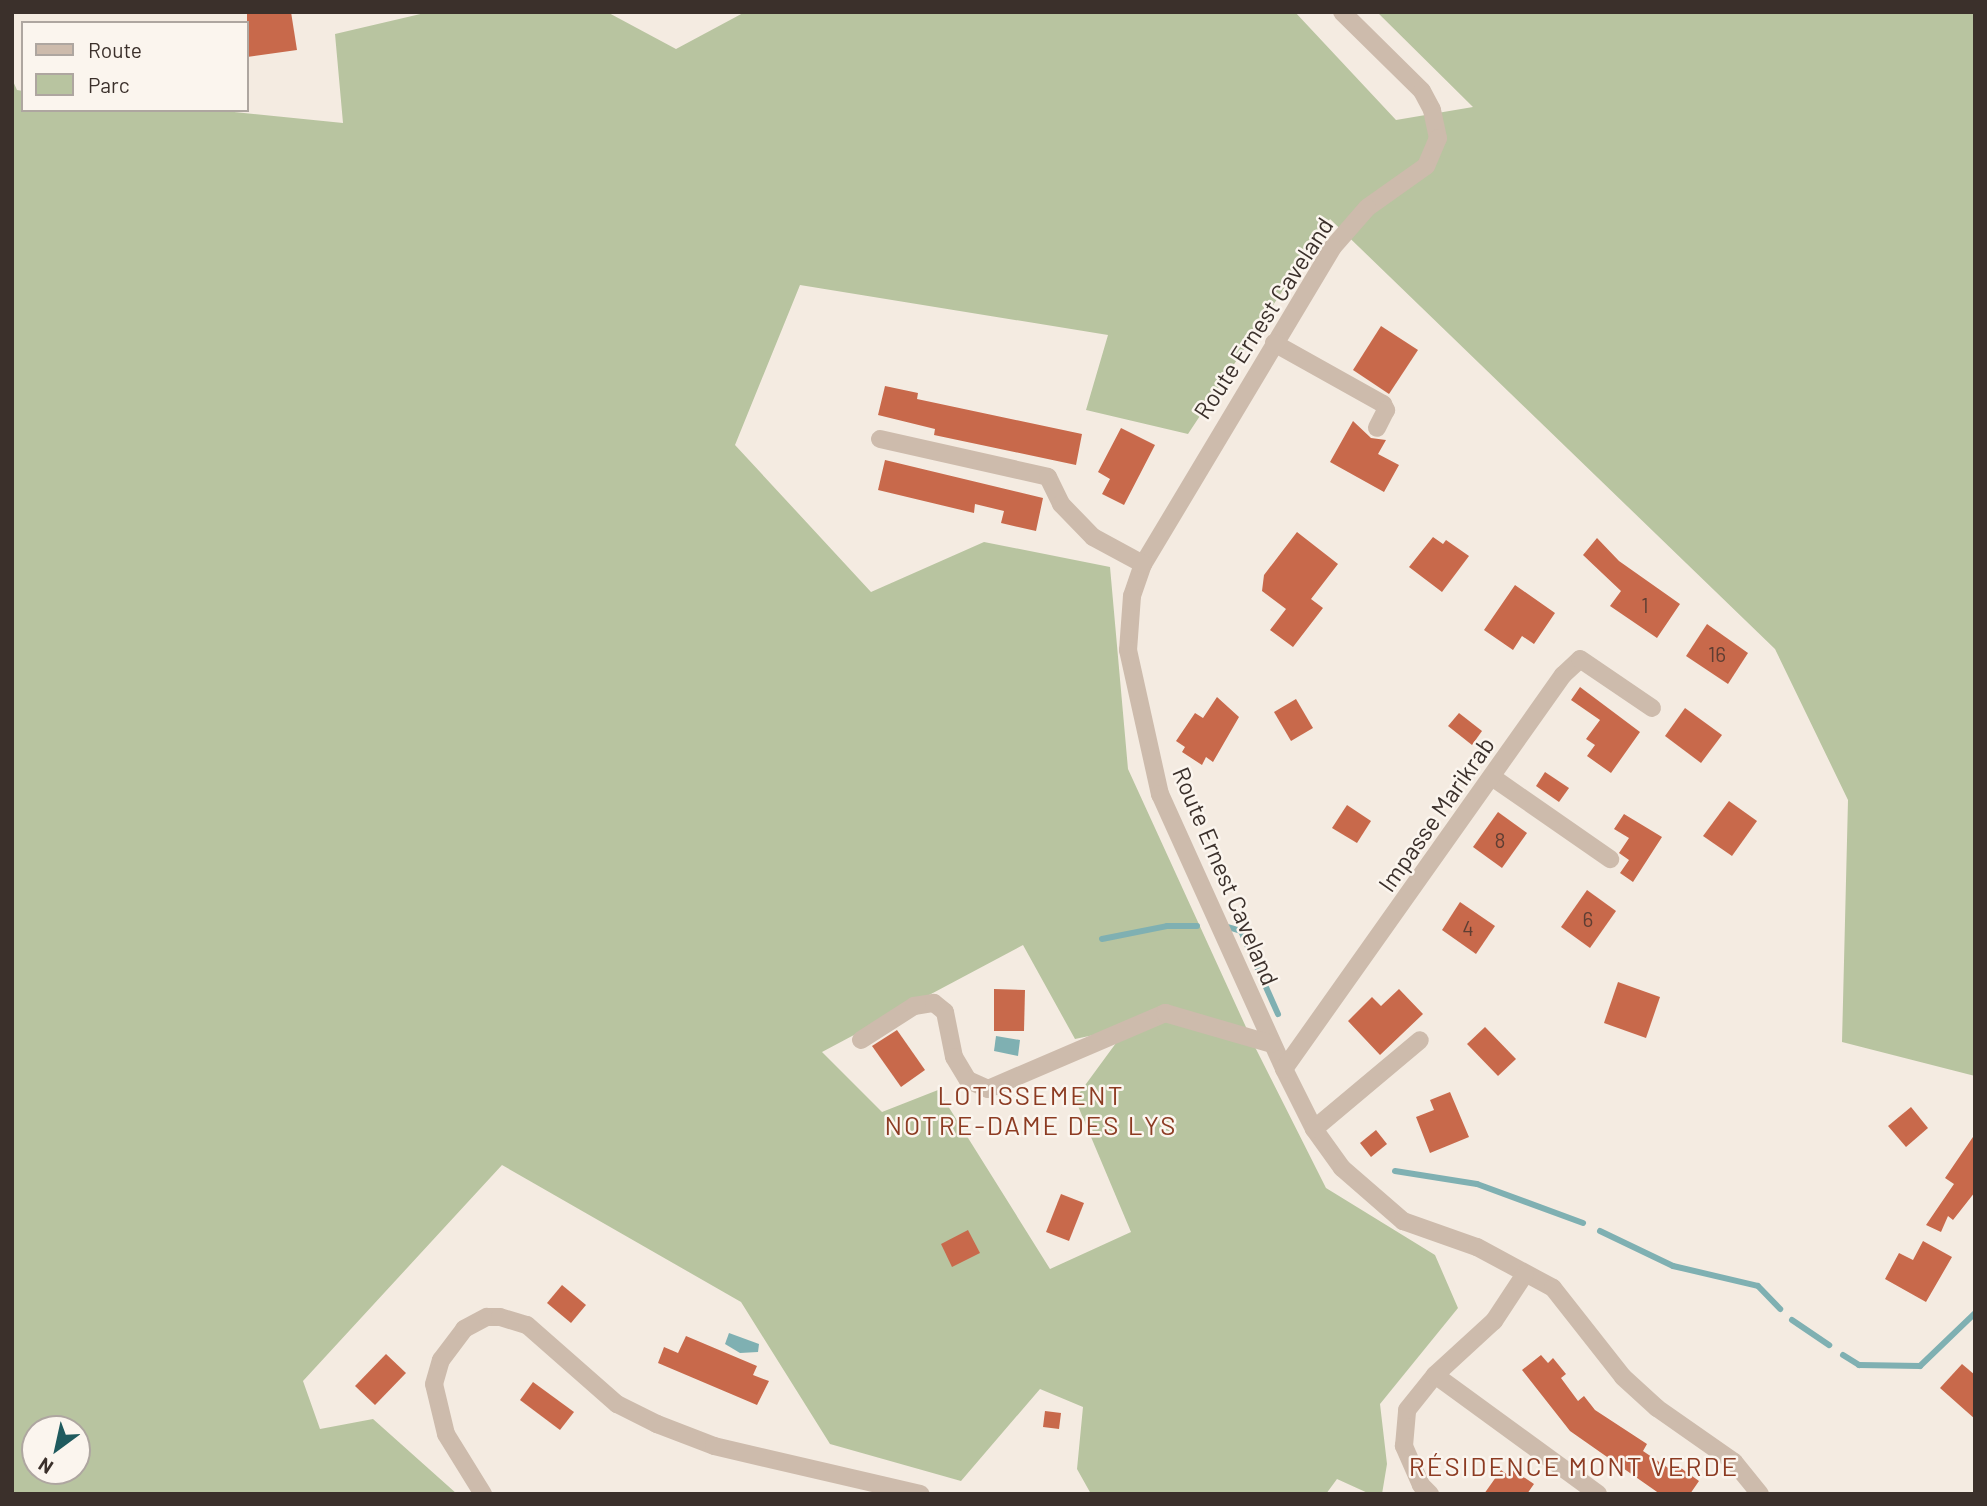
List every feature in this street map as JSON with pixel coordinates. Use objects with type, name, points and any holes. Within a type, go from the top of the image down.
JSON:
[{"type":"street","name":"Route Ernest Caveland","points":[[1342,12],[1422,91],[1432,110],[1438,138],[1432,157],[1419,173],[1367,208],[1344,233],[1274,343],[1143,564],[1132,596],[1128,650],[1160,794],[1284,1069],[1314,1129],[1342,1168],[1403,1221],[1477,1247],[1553,1288],[1623,1377],[1657,1408],[1734,1462],[1760,1494]]},
{"type":"street","points":[[1274,343],[1382,404],[1386,410],[1377,428]]},
{"type":"street","points":[[880,439],[1048,477],[1061,504],[1093,537],[1143,564]]},
{"type":"street","name":"Impasse Marikrab","points":[[1284,1069],[1492,777],[1546,696],[1580,659],[1652,708]]},
{"type":"street","points":[[1492,777],[1610,859]]},
{"type":"street","points":[[861,1040],[915,1006],[934,1003],[945,1012],[954,1057],[968,1080],[988,1089],[1166,1013],[1272,1044]]},
{"type":"street","points":[[1314,1129],[1420,1040]]},
{"type":"street","points":[[1430,1494],[1421,1485],[1404,1446],[1407,1410],[1435,1375],[1494,1321],[1525,1275]]},
{"type":"street","points":[[483,1494],[446,1434],[434,1384],[441,1360],[464,1329],[487,1317],[500,1317],[514,1318],[537,1332],[617,1404],[657,1424],[714,1446],[921,1494]]},
{"type":"street","points":[[1435,1375],[1598,1494]]},
{"type":"green space","points":[[429,12],[607,12],[676,49],[745,12],[1295,12],[1396,120],[1473,107],[1377,12],[1975,12],[1975,1076],[1842,1042],[1848,800],[1775,649],[1330,219],[1188,434],[1086,410],[1108,335],[800,285],[735,445],[871,592],[984,542],[1110,567],[1128,769],[1256,1049],[1326,1188],[1435,1255],[1458,1308],[1380,1404],[1387,1464],[1382,1494],[1370,1494],[1337,1479],[1326,1494],[1091,1494],[1077,1469],[1083,1407],[1040,1389],[961,1481],[830,1444],[741,1302],[502,1165],[303,1381],[320,1429],[373,1419],[457,1494],[12,1494],[12,79],[17,90],[21,91],[21,112],[235,112],[343,123],[335,34]],"holes":[[[1023,945],[1075,1039],[1127,1028],[1075,1099],[1131,1232],[1050,1269],[938,1090],[882,1112],[822,1052]]]},
{"type":"water","points":[[996,1036],[1020,1040],[1018,1056],[994,1051]]},
{"type":"water","points":[[729,1333],[759,1344],[758,1352],[740,1353],[725,1344]]},
{"type":"building","points":[[247,12],[291,12],[297,50],[248,57]]},
{"type":"building","points":[[1381,326],[1418,350],[1389,394],[1353,370]]},
{"type":"building","points":[[885,386],[918,393],[917,399],[1082,434],[1076,465],[934,435],[935,429],[878,415]]},
{"type":"building","points":[[1353,421],[1371,438],[1386,440],[1378,454],[1399,465],[1384,492],[1330,462]]},
{"type":"building","points":[[1121,428],[1155,445],[1124,505],[1102,494],[1110,479],[1098,472]]},
{"type":"building","points":[[885,460],[1043,498],[1036,531],[1001,523],[1004,511],[975,504],[974,513],[878,490]]},
{"type":"building","points":[[1297,532],[1338,564],[1311,599],[1323,608],[1293,647],[1270,630],[1286,609],[1262,591],[1264,575]]},
{"type":"building","points":[[1433,537],[1443,544],[1446,540],[1469,556],[1442,592],[1409,567]]},
{"type":"building","points":[[1597,538],[1619,561],[1680,604],[1657,638],[1610,606],[1621,591],[1583,555]]},
{"type":"building","points":[[1515,585],[1555,613],[1534,644],[1522,636],[1513,650],[1484,630]]},
{"type":"building","points":[[1707,624],[1748,653],[1728,684],[1686,656]]},
{"type":"building","points":[[1580,687],[1640,732],[1611,773],[1587,756],[1595,745],[1586,739],[1600,720],[1571,700]]},
{"type":"building","points":[[1217,697],[1239,717],[1213,762],[1206,757],[1202,765],[1182,752],[1185,747],[1176,741],[1195,713],[1203,718]]},
{"type":"building","points":[[1296,699],[1313,728],[1291,741],[1274,712]]},
{"type":"building","points":[[1685,708],[1722,735],[1701,763],[1665,736]]},
{"type":"building","points":[[1459,713],[1482,731],[1472,745],[1448,726]]},
{"type":"building","points":[[1545,772],[1569,788],[1559,802],[1536,786]]},
{"type":"building","points":[[1729,801],[1757,821],[1732,856],[1703,836]]},
{"type":"building","points":[[1347,805],[1371,821],[1357,843],[1332,828]]},
{"type":"building","points":[[1498,812],[1527,833],[1502,868],[1473,847]]},
{"type":"building","points":[[1624,814],[1662,837],[1633,882],[1620,873],[1629,860],[1619,853],[1629,838],[1614,829]]},
{"type":"building","points":[[1587,890],[1616,911],[1590,948],[1561,927]]},
{"type":"building","points":[[1460,902],[1495,926],[1476,954],[1442,930]]},
{"type":"building","points":[[1618,982],[1660,997],[1646,1038],[1604,1023]]},
{"type":"building","points":[[994,989],[1025,990],[1024,1031],[994,1031]]},
{"type":"building","points":[[1399,989],[1423,1014],[1380,1055],[1348,1021],[1372,997],[1381,1006]]},
{"type":"building","points":[[1485,1027],[1516,1059],[1498,1076],[1467,1044]]},
{"type":"building","points":[[897,1030],[925,1070],[901,1087],[872,1046]]},
{"type":"building","points":[[1450,1092],[1469,1137],[1430,1153],[1416,1117],[1434,1110],[1430,1100]]},
{"type":"building","points":[[1911,1107],[1928,1128],[1906,1147],[1888,1126]]},
{"type":"building","points":[[1376,1130],[1387,1144],[1371,1157],[1360,1143]]},
{"type":"building","points":[[1975,1134],[1975,1192],[1953,1220],[1948,1216],[1941,1232],[1926,1225],[1954,1184],[1945,1178]]},
{"type":"building","points":[[1061,1194],[1084,1203],[1069,1241],[1046,1232]]},
{"type":"building","points":[[968,1230],[980,1253],[952,1267],[941,1244]]},
{"type":"building","points":[[1923,1241],[1952,1257],[1926,1302],[1885,1279],[1899,1253],[1913,1260]]},
{"type":"building","points":[[562,1285],[586,1305],[571,1323],[547,1303]]},
{"type":"building","points":[[686,1336],[757,1366],[753,1375],[769,1381],[757,1405],[658,1363],[664,1347],[678,1353]]},
{"type":"building","points":[[386,1354],[406,1373],[375,1405],[355,1386]]},
{"type":"building","points":[[1541,1355],[1548,1363],[1553,1358],[1566,1374],[1561,1378],[1578,1401],[1584,1396],[1595,1410],[1647,1444],[1643,1451],[1674,1472],[1678,1466],[1699,1481],[1690,1494],[1660,1494],[1570,1431],[1522,1370]]},
{"type":"building","points":[[1962,1364],[1975,1375],[1975,1419],[1940,1388]]},
{"type":"building","points":[[533,1382],[574,1412],[560,1430],[520,1400]]},
{"type":"building","points":[[1045,1411],[1061,1413],[1059,1429],[1043,1427]]},
{"type":"building","points":[[1501,1470],[1509,1476],[1513,1470],[1534,1484],[1527,1494],[1484,1494]]},
{"type":"waterway","points":[[1102,939],[1167,926],[1197,926]]},
{"type":"waterway","points":[[1228,927],[1241,931],[1278,1014]]},
{"type":"waterway","points":[[1395,1171],[1477,1184],[1583,1223]]},
{"type":"waterway","points":[[1600,1231],[1673,1266],[1758,1286],[1780,1309]]},
{"type":"waterway","points":[[1843,1355],[1859,1365],[1920,1366],[1975,1313]]},
{"type":"waterway","points":[[1792,1320],[1829,1345]]},
{"type":"district","name":"LOTISSEMENT NOTRE-DAME DES LYS","points":[[1031,1110]]},
{"type":"district","name":"RÉSIDENCE MONT VERDE","points":[[1574,1466]]}]
